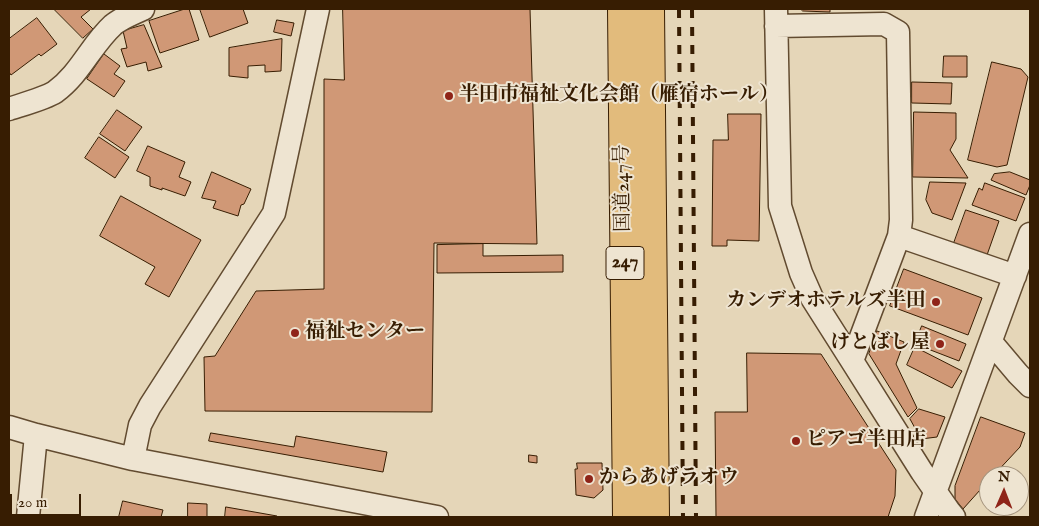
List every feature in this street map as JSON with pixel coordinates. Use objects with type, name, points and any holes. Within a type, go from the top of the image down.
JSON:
[{"type":"highway","name":"国道247号","points":[[622,9],[627,517]]},
{"type":"highway","name":"国道247号","points":[[650,9],[655,517]]},
{"type":"street","points":[[9,109],[54,93],[68,82],[114,24],[143,9]]},
{"type":"street","points":[[133,459],[140,425],[150,406],[274,213],[318,9]]},
{"type":"street","points":[[852,361],[900,236],[898,32],[884,24],[776,17],[780,206],[801,273],[812,298],[852,361],[936,492],[954,517]]},
{"type":"street","points":[[926,517],[1030,234]]},
{"type":"street","points":[[900,236],[1015,276]]},
{"type":"street","points":[[990,342],[1030,386]]},
{"type":"street","points":[[9,427],[133,459],[437,517]]},
{"type":"street","points":[[28,517],[36,435]]},
{"type":"building","points":[[54,9],[91,9],[81,17],[93,29],[83,38]]},
{"type":"building","points":[[189,9],[199,40],[160,53],[149,21]]},
{"type":"building","points":[[200,9],[243,9],[248,23],[210,37]]},
{"type":"building","points":[[343,9],[530,9],[537,244],[434,243],[432,412],[205,411],[204,357],[215,356],[256,291],[324,289],[324,79],[344,80]]},
{"type":"building","points":[[801,9],[830,9],[830,12],[803,11]]},
{"type":"building","points":[[37,18],[57,44],[41,56],[39,54],[11,75],[9,72],[9,39]]},
{"type":"building","points":[[277,20],[294,23],[291,36],[274,32]]},
{"type":"building","points":[[144,25],[162,67],[148,71],[146,62],[127,67],[121,49],[127,48],[123,31]]},
{"type":"building","points":[[282,39],[281,71],[265,72],[265,65],[248,66],[248,78],[229,76],[229,48]]},
{"type":"building","points":[[104,54],[120,66],[114,74],[125,81],[114,97],[87,79]]},
{"type":"building","points":[[944,56],[967,56],[967,77],[943,77]]},
{"type":"building","points":[[992,62],[1021,69],[1028,77],[1007,165],[997,167],[968,160]]},
{"type":"building","points":[[912,82],[952,83],[951,104],[912,103]]},
{"type":"building","points":[[117,110],[142,127],[125,151],[100,134]]},
{"type":"building","points":[[914,112],[956,113],[956,139],[950,150],[968,178],[913,177]]},
{"type":"building","points":[[728,114],[761,114],[759,241],[727,240],[727,246],[712,246],[713,140],[728,140]]},
{"type":"building","points":[[99,137],[129,157],[115,178],[85,158]]},
{"type":"building","points":[[148,146],[185,162],[179,177],[191,182],[185,196],[150,186],[150,177],[137,171]]},
{"type":"building","points":[[212,172],[251,189],[244,204],[241,205],[238,216],[213,208],[216,201],[202,198]]},
{"type":"building","points":[[1010,172],[1030,180],[1026,195],[991,180],[994,174]]},
{"type":"building","points":[[930,182],[966,183],[952,220],[932,213],[926,200]]},
{"type":"building","points":[[985,183],[1025,198],[1016,221],[972,205],[979,188],[982,190]]},
{"type":"building","points":[[121,196],[201,240],[169,297],[145,284],[155,267],[100,236]]},
{"type":"building","points":[[966,210],[999,221],[987,255],[954,243]]},
{"type":"building","points":[[483,244],[483,256],[563,255],[563,272],[437,273],[437,245]]},
{"type":"building","name":"カンデオホテルズ半田","points":[[904,269],[982,298],[968,335],[890,306]]},
{"type":"building","name":"けとばし屋","points":[[922,326],[966,344],[959,361],[915,344]]},
{"type":"building","points":[[877,331],[904,342],[896,364],[917,408],[908,417],[869,354]]},
{"type":"building","points":[[915,347],[962,371],[952,388],[907,365]]},
{"type":"building","name":"ピアゴ半田店","points":[[747,353],[821,354],[896,470],[895,496],[888,517],[716,517],[715,412],[747,412]]},
{"type":"building","points":[[919,409],[945,417],[937,437],[921,439],[910,419]]},
{"type":"building","points":[[981,417],[1025,433],[1020,447],[1002,466],[979,466],[979,491],[963,509],[955,499],[955,486]]},
{"type":"building","points":[[211,433],[294,447],[296,436],[387,452],[383,472],[209,441]]},
{"type":"building","points":[[529,455],[537,456],[537,463],[529,462]]},
{"type":"building","name":"からあげラオウ","points":[[577,463],[602,463],[603,490],[594,498],[576,495],[575,469],[577,469]]},
{"type":"building","points":[[123,501],[163,510],[161,517],[119,517]]},
{"type":"building","points":[[188,503],[207,504],[207,517],[188,517]]},
{"type":"building","points":[[226,507],[277,516],[277,517],[225,517]]},
{"type":"railway","points":[[679,9],[683,517]]},
{"type":"railway","points":[[692,9],[696,517]]},
{"type":"place","name":"半田市福祉文化会館（雁宿ホール）","points":[[449,96]]},
{"type":"place","name":"カンデオホテルズ半田","points":[[936,302]]},
{"type":"place","name":"福祉センター","points":[[295,333]]},
{"type":"place","name":"けとばし屋","points":[[940,344]]},
{"type":"place","name":"ピアゴ半田店","points":[[796,441]]},
{"type":"place","name":"からあげラオウ","points":[[589,479]]}]
